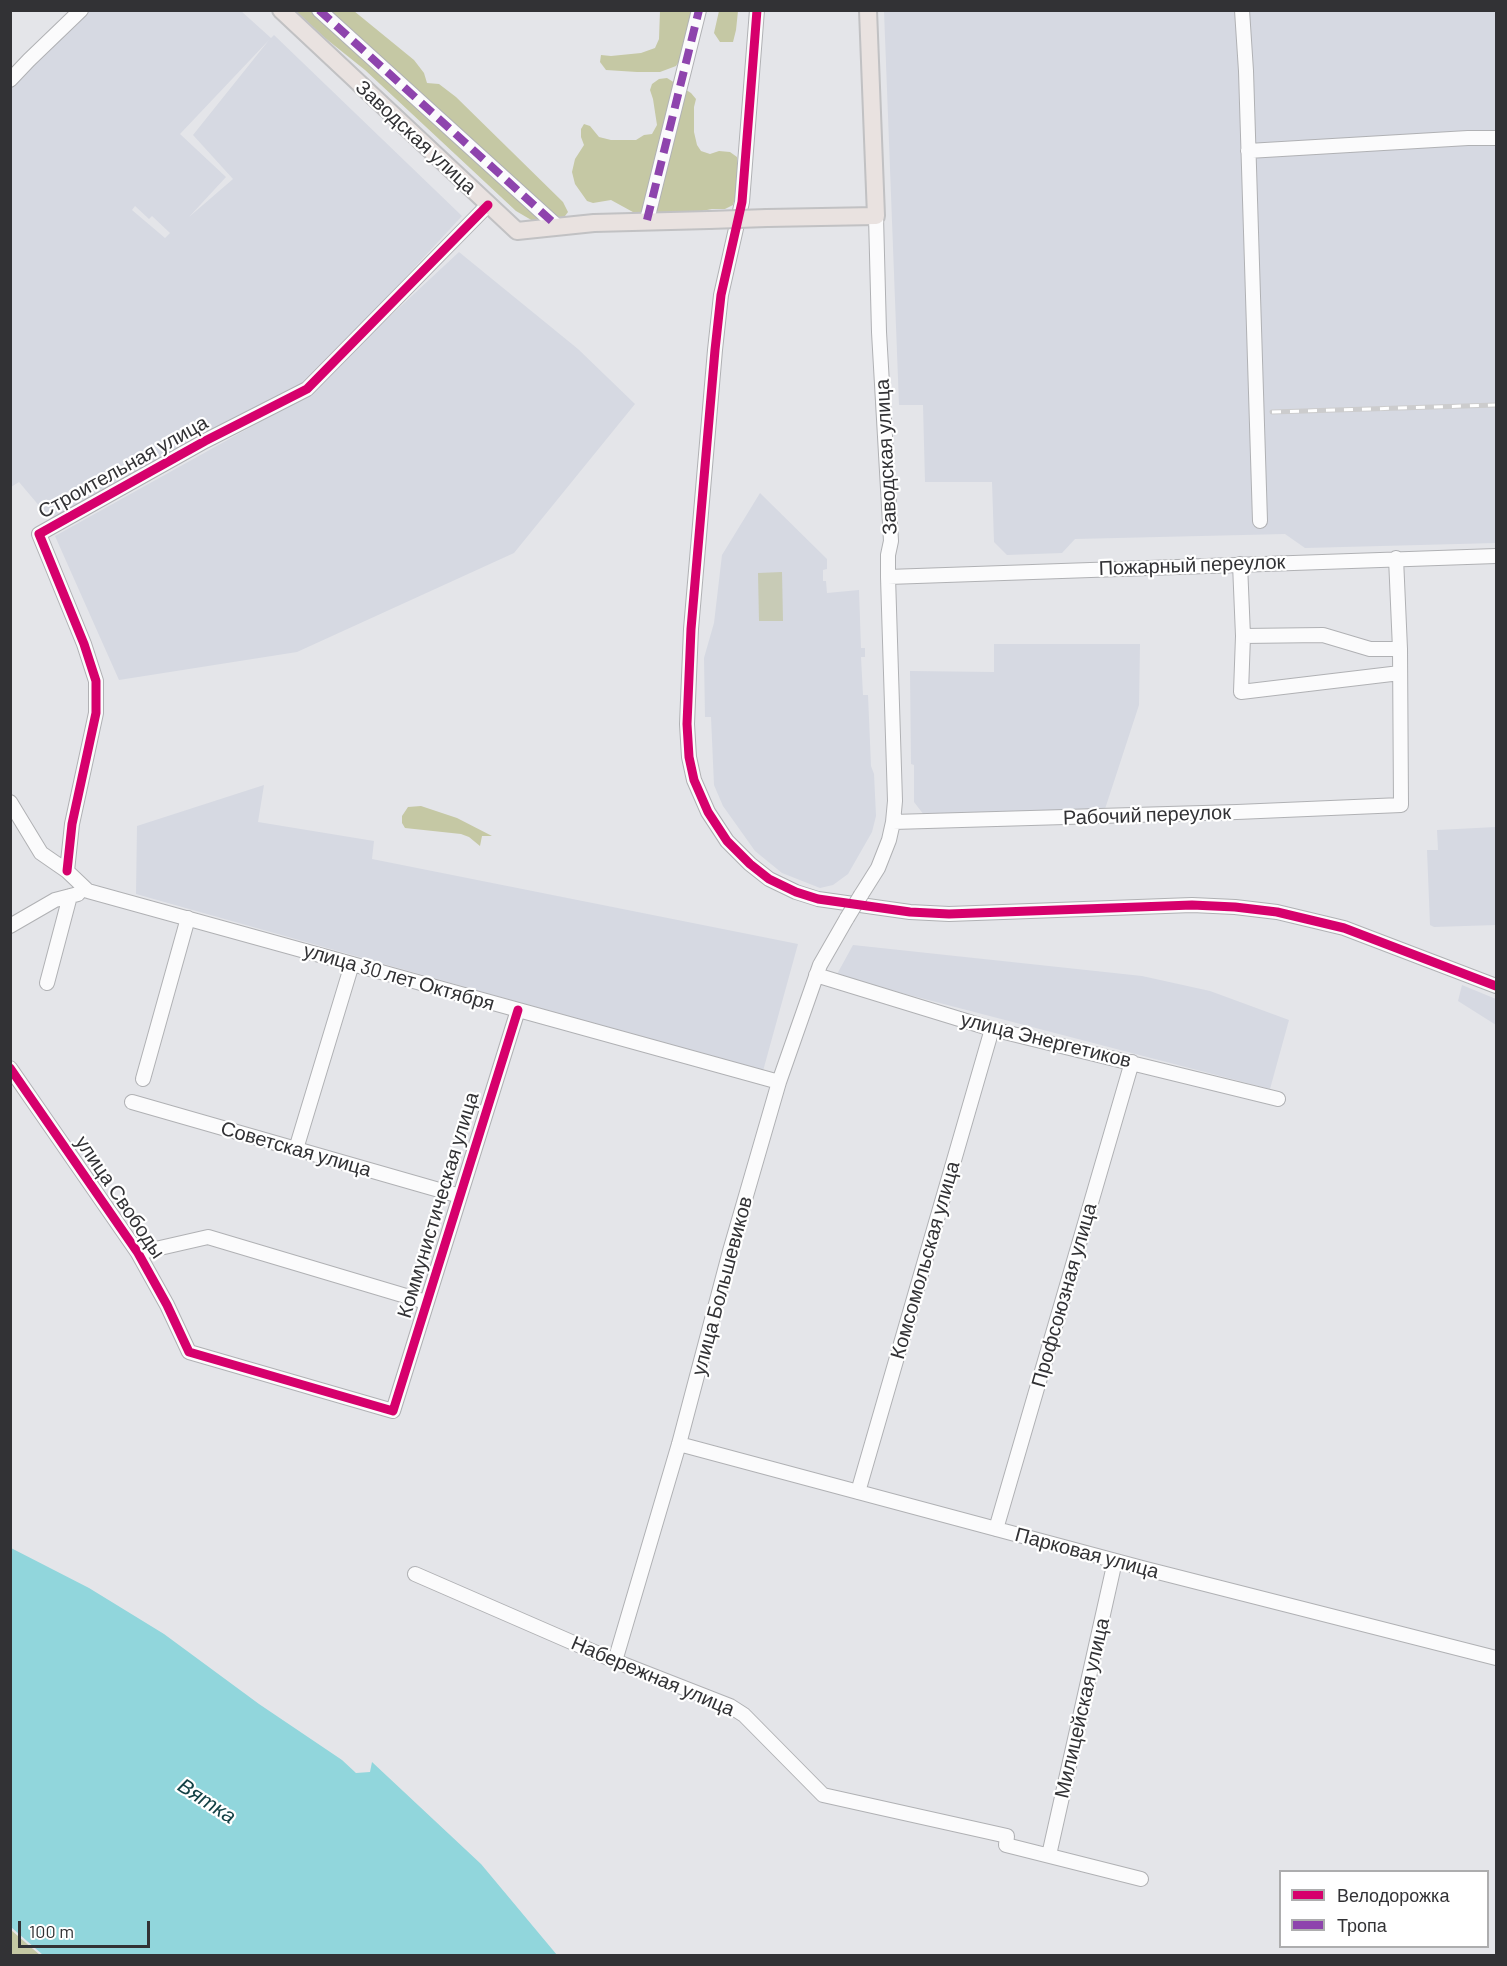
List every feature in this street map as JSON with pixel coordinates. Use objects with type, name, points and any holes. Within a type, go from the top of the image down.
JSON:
[{"type":"main road","name":"Заводская улица","points":[[281,10],[517,231],[647,220],[876,216],[868,10]]},
{"type":"street","points":[[10,80],[81,10]]},
{"type":"street","points":[[319,10],[557,226]]},
{"type":"street","points":[[647,220],[699,10]]},
{"type":"street","points":[[757,10],[743,194],[739,222],[721,295],[715,350],[691,630],[687,724],[689,757],[694,780],[708,812],[727,841],[769,879],[796,892],[818,899],[910,912],[949,914],[1192,905],[1235,907],[1288,914],[1344,928],[1497,986]]},
{"type":"street","points":[[1242,10],[1260,521]]},
{"type":"street","points":[[1248,151],[1497,138]]},
{"type":"street","name":"Строительная улица","points":[[67,871],[72,824],[96,713],[96,681],[84,644],[39,534],[205,441],[307,389],[488,205]]},
{"type":"street","name":"Заводская улица","points":[[847,918],[880,863],[894,822],[895,801],[888,577],[888,555],[891,541],[879,332],[876,216]]},
{"type":"street","name":"Пожарный переулок","points":[[888,577],[1497,556]]},
{"type":"street","points":[[1240,564],[1243,636],[1241,692],[1400,673],[1396,558]]},
{"type":"street","points":[[1243,636],[1323,635],[1370,649],[1400,649]]},
{"type":"street","name":"Рабочий переулок","points":[[894,822],[1401,805],[1400,673]]},
{"type":"street","points":[[10,802],[41,853],[67,871],[88,891]]},
{"type":"street","points":[[10,926],[55,900],[88,891]]},
{"type":"street","name":"улица 30 лет Октября","points":[[88,891],[779,1082]]},
{"type":"street","points":[[47,983],[70,896]]},
{"type":"street","points":[[143,1079],[188,918]]},
{"type":"street","name":"улица Большевиков","points":[[615,1661],[679,1444],[730,1251],[779,1082],[816,975],[847,918]]},
{"type":"street","points":[[296,1149],[352,964]]},
{"type":"street","name":"улица Энергетиков","points":[[816,975],[992,1029],[1278,1099]]},
{"type":"street","name":"Коммунистическая улица","points":[[393,1411],[518,1010]]},
{"type":"street","name":"Комсомольская улица","points":[[858,1492],[992,1029]]},
{"type":"street","name":"Профсоюзная улица","points":[[996,1529],[1132,1062]]},
{"type":"street","name":"улица Свободы","points":[[10,1068],[138,1253],[168,1305],[189,1352],[393,1411]]},
{"type":"street","name":"Советская улица","points":[[132,1102],[460,1196]]},
{"type":"street","points":[[138,1253],[208,1237],[426,1302]]},
{"type":"street","name":"Парковая улица","points":[[679,1444],[1115,1561],[1497,1658]]},
{"type":"street","name":"Милицейская улица","points":[[1049,1855],[1115,1561]]},
{"type":"street","name":"Набережная улица","points":[[415,1574],[615,1661],[718,1700],[744,1715],[823,1795],[1007,1836],[1006,1845],[1141,1879]]},
{"type":"shaded area","points":[[72,11],[241,11],[271,38],[274,35],[462,216],[306,385],[52,521],[19,482],[11,487],[11,70]],"holes":[[[269,40],[193,135],[233,179],[189,217],[226,177],[180,134]],[[135,206],[149,219],[152,216],[170,233],[165,238],[132,210]]]},
{"type":"shaded area","points":[[884,11],[1496,11],[1496,543],[1305,548],[1285,534],[1075,539],[1062,553],[1007,555],[994,542],[992,482],[925,482],[923,405],[899,405]]},
{"type":"shaded area","points":[[459,252],[578,349],[635,404],[514,553],[297,652],[119,680],[55,536],[301,399]]},
{"type":"shaded area","points":[[760,493],[827,559],[827,569],[823,570],[823,581],[826,581],[827,593],[859,590],[861,648],[865,648],[865,657],[861,657],[863,695],[868,695],[876,816],[872,832],[848,874],[833,885],[820,888],[782,873],[755,851],[723,806],[714,785],[711,717],[705,717],[704,658],[714,623],[722,555]]},
{"type":"shaded area","points":[[994,644],[1140,644],[1139,705],[1105,809],[924,815],[914,802],[914,765],[911,764],[910,671],[994,672]]},
{"type":"shaded area","points":[[264,785],[258,822],[374,841],[372,859],[798,944],[763,1071],[136,894],[137,826]]},
{"type":"shaded area","points":[[1496,827],[1496,925],[1434,927],[1430,925],[1427,850],[1438,850],[1437,830]]},
{"type":"shaded area","points":[[853,945],[1142,976],[1210,991],[1289,1020],[1270,1089],[836,976]]},
{"type":"shaded area","points":[[1462,985],[1496,999],[1496,1025],[1458,1001]]},
{"type":"green space","points":[[296,11],[354,11],[414,60],[424,73],[427,83],[439,84],[456,97],[563,202],[568,212],[562,220],[533,221],[516,211],[365,70]]},
{"type":"green space","points":[[660,11],[693,11],[683,56],[676,66],[660,72],[606,70],[600,62],[601,55],[641,53],[655,48],[659,39]]},
{"type":"green space","points":[[719,11],[738,11],[733,42],[720,42],[714,33]]},
{"type":"green space","points":[[667,78],[691,93],[696,99],[694,132],[701,151],[710,154],[719,151],[730,152],[737,157],[738,186],[733,205],[725,209],[681,215],[642,217],[611,200],[593,203],[587,201],[575,184],[572,172],[575,159],[584,145],[581,129],[584,124],[590,126],[599,137],[611,140],[636,140],[644,135],[652,134],[657,125],[650,90],[652,84],[659,79]]},
{"type":"green space","points":[[782,572],[783,621],[759,621],[758,573]]},
{"type":"green space","points":[[421,806],[457,818],[492,836],[482,836],[480,846],[461,834],[405,828],[402,816],[408,807]]},
{"type":"green space","points":[[11,1930],[40,1955],[11,1955]]},
{"type":"water","name":"Вятка","points":[[11,1548],[89,1588],[164,1634],[259,1704],[342,1760],[356,1773],[370,1772],[372,1762],[481,1864],[557,1955],[43,1955],[11,1927]]},
{"type":"railway","points":[[1272,412],[1496,405]]},
{"type":"marked path","points":[[319,10],[557,226]]},
{"type":"marked path","points":[[647,220],[699,10]]},
{"type":"cycle path","points":[[757,10],[742,202],[721,295],[715,350],[691,629],[687,724],[689,757],[694,780],[708,812],[727,841],[769,879],[796,892],[818,899],[910,912],[949,914],[1192,905],[1277,912],[1344,928],[1496,986]]},
{"type":"cycle path","points":[[67,871],[72,824],[96,713],[96,681],[84,644],[39,534],[205,441],[307,389],[488,205]]},
{"type":"cycle path","points":[[10,1068],[138,1253],[167,1305],[189,1352],[393,1411],[518,1010]]}]
